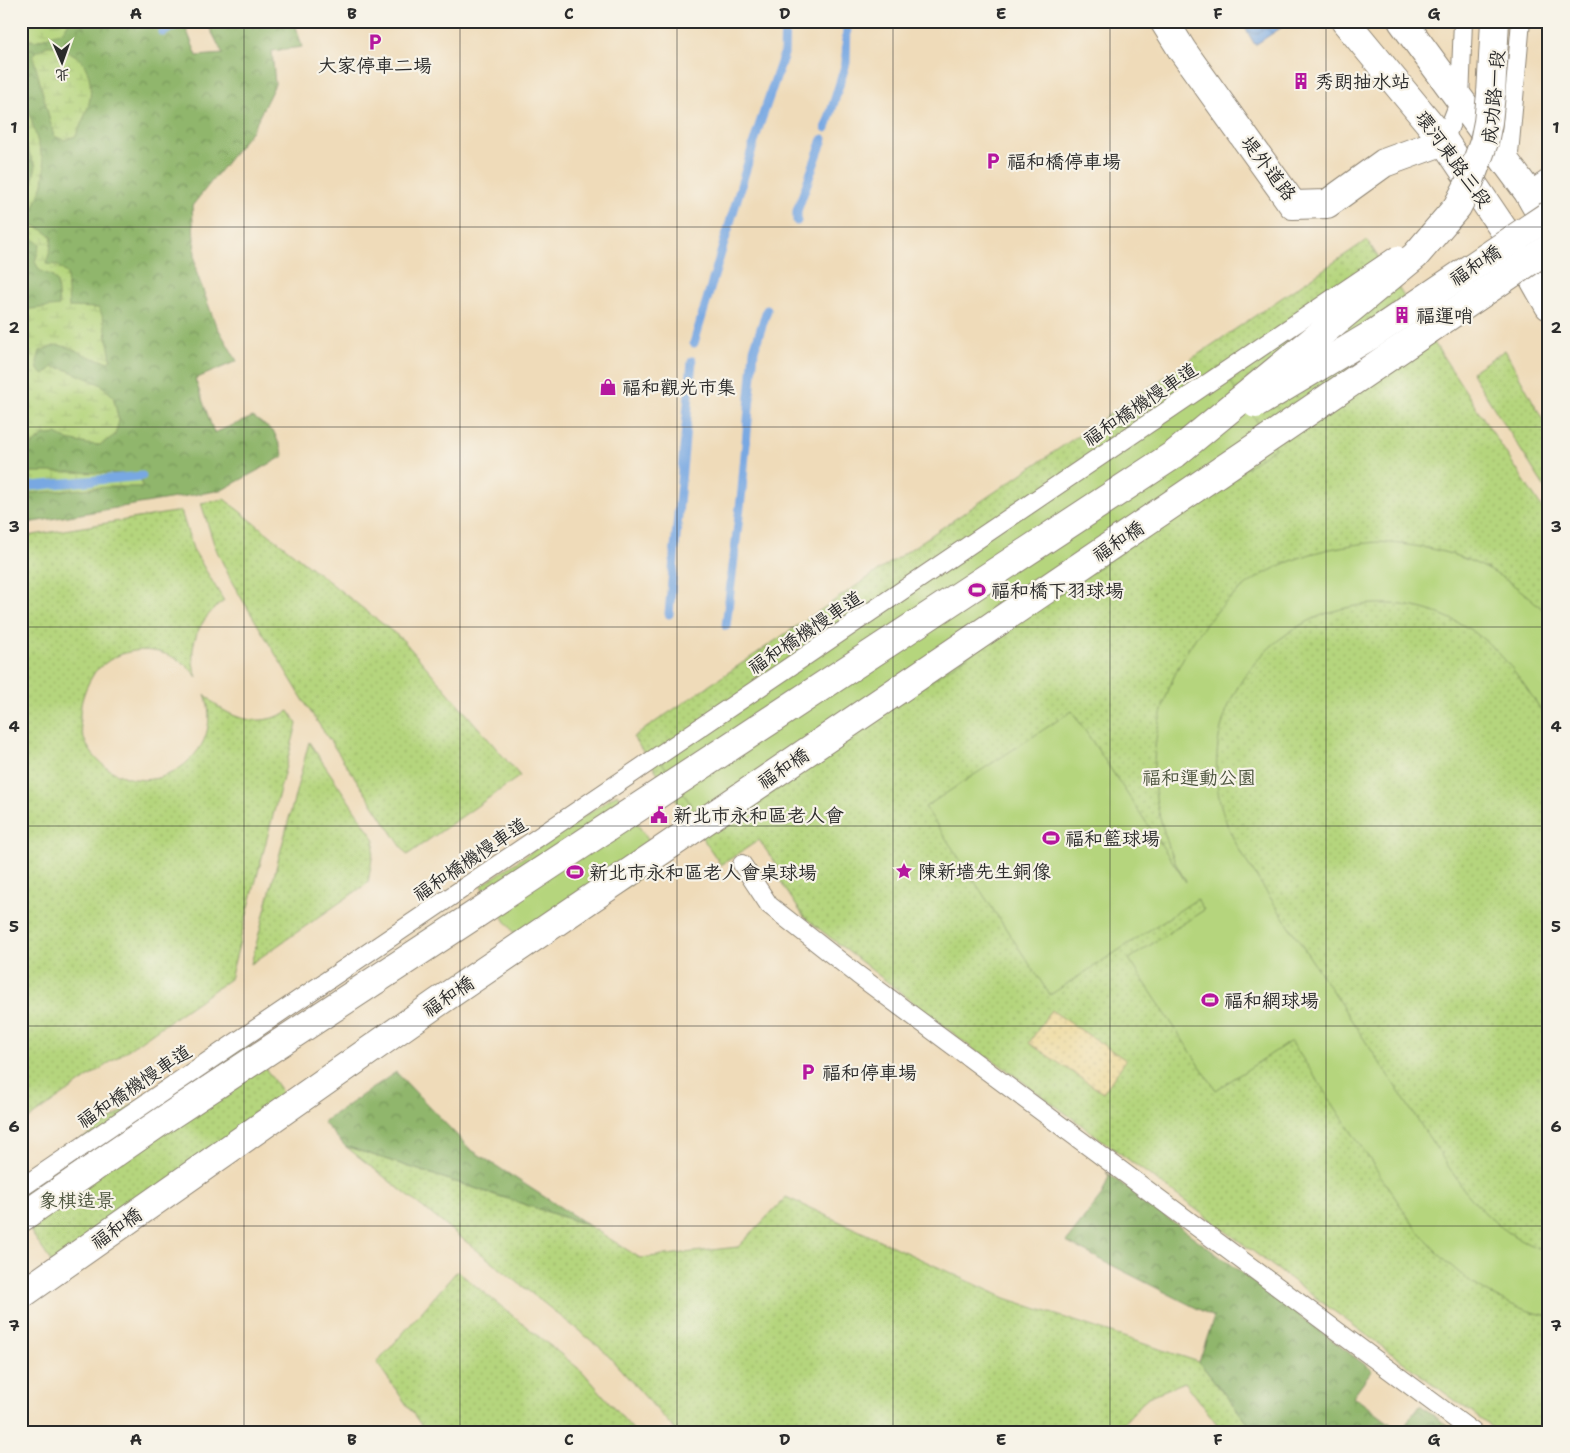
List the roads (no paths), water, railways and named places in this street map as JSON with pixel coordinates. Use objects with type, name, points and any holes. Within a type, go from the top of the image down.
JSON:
[{"type":"main road","name":"堤外道路","points":[[1164,21],[1182,50],[1294,205],[1327,204],[1384,163],[1444,140]]},
{"type":"main road","name":"環河東路三段","points":[[1345,21],[1444,140],[1518,251],[1537,272],[1549,306]]},
{"type":"main road","name":"環河東路三段","points":[[1402,21],[1508,165],[1539,185],[1549,229]]},
{"type":"main road","points":[[1175,454],[1415,256],[1457,207],[1479,158],[1488,122],[1495,21]]},
{"type":"main road","name":"福和橋","points":[[21,1218],[163,1120],[1175,454],[1373,334],[1549,215]]},
{"type":"main road","name":"福和橋","points":[[21,1295],[437,1003],[1549,248]]},
{"type":"lane","name":"成功路一段","points":[[1463,21],[1460,100],[1444,140],[1508,165],[1521,21]]},
{"type":"lane","name":"福和橋機慢車道","points":[[21,1188],[1409,248],[1447,198],[1466,161],[1474,136],[1477,115],[1483,21]]},
{"type":"lane","points":[[1537,272],[1539,185]]},
{"type":"lane","points":[[742,864],[769,905],[858,976],[1473,1432]]},
{"type":"water","points":[[1241,21],[1291,21],[1255,45]]},
{"type":"waterway","points":[[163,32],[182,21]]},
{"type":"waterway","points":[[694,343],[758,129],[784,54],[785,21]]},
{"type":"waterway","points":[[826,128],[846,63],[847,22]]},
{"type":"waterway","points":[[797,221],[797,211],[823,139]]},
{"type":"waterway","points":[[726,626],[742,490],[754,350],[767,310]]},
{"type":"waterway","points":[[669,614],[692,361]]},
{"type":"waterway","points":[[21,487],[142,476]]},
{"type":"place","name":"大家停車二場","points":[[375,42]]},
{"type":"place","name":"秀朗抽水站","points":[[1301,81]]},
{"type":"place","name":"福和橋停車場","points":[[993,161]]},
{"type":"place","name":"福運哨","points":[[1402,315]]},
{"type":"place","name":"福和觀光市集","points":[[608,387]]},
{"type":"place","name":"福和橋下羽球場","points":[[977,590]]},
{"type":"place","name":"新北市永和區老人會","points":[[659,815]]},
{"type":"place","name":"福和籃球場","points":[[1051,838]]},
{"type":"place","name":"陳新墻先生銅像","points":[[904,871]]},
{"type":"place","name":"新北市永和區老人會桌球場","points":[[575,872]]},
{"type":"place","name":"福和網球場","points":[[1210,1000]]},
{"type":"place","name":"福和停車場","points":[[808,1072]]},
{"type":"park label","name":"福和運動公園","points":[[1199,777]]},
{"type":"park label","name":"象棋造景","points":[[77,1200]]}]
